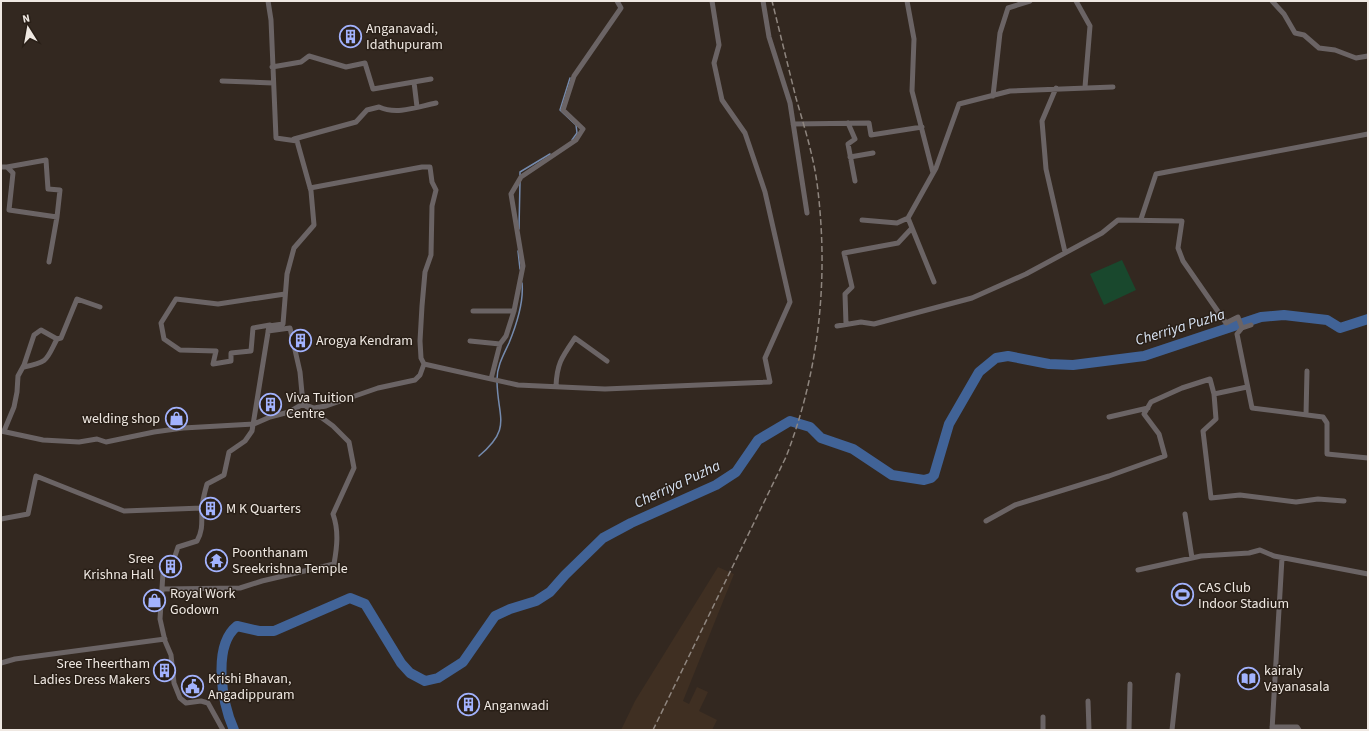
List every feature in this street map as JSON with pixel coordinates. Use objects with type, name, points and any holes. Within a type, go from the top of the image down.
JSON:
[{"type":"street","points":[[268,1],[271,20],[276,138],[297,141],[310,188],[314,225],[294,248],[287,274],[283,324],[253,328],[250,351],[231,352],[231,361],[213,364],[216,351],[180,350],[164,339],[161,323],[176,299],[218,304],[285,294]]},
{"type":"street","points":[[491,379],[500,344],[506,336],[514,311],[522,266],[511,194],[521,177],[576,140],[583,129],[563,110],[574,76],[621,8],[617,1]]},
{"type":"street","points":[[424,364],[518,385],[605,389],[770,382],[765,358],[790,302],[765,192],[745,133],[722,100],[714,63],[719,45],[712,1]]},
{"type":"street","points":[[762,1],[769,37],[782,74],[793,124],[807,214]]},
{"type":"street","points":[[907,1],[914,39],[912,91],[933,172]]},
{"type":"street","points":[[993,96],[1000,33],[1008,8],[1030,1]]},
{"type":"street","points":[[1076,1],[1090,26],[1084,87]]},
{"type":"street","points":[[1272,1],[1284,14],[1295,33],[1304,35],[1319,48],[1335,50],[1356,58],[1368,56]]},
{"type":"street","points":[[272,67],[301,62],[309,56],[346,67],[365,63],[373,89],[431,79]]},
{"type":"street","points":[[222,81],[273,83]]},
{"type":"street","points":[[414,82],[417,107]]},
{"type":"street","points":[[862,220],[897,222],[908,218],[933,172],[959,104],[1010,91],[1056,88],[1113,87]]},
{"type":"street","points":[[1056,88],[1042,121],[1046,170],[1065,252]]},
{"type":"street","points":[[291,140],[356,122],[367,110],[379,107],[388,111],[402,110],[436,103]]},
{"type":"street","points":[[793,124],[869,123],[871,135],[922,127]]},
{"type":"street","points":[[848,124],[855,139],[848,144],[855,181]]},
{"type":"street","points":[[1141,219],[1156,174],[1368,134]]},
{"type":"street","points":[[850,157],[873,153]]},
{"type":"street","points":[[1,167],[46,160],[48,189],[60,190],[49,262]]},
{"type":"street","points":[[7,167],[13,173],[9,210],[57,217]]},
{"type":"street","points":[[57,339],[41,330],[34,335],[24,367],[18,376],[14,407],[2,431],[43,440],[79,442],[97,439],[106,442],[176,429],[254,424],[270,417],[289,412],[303,404],[314,408],[326,406],[378,388],[415,380],[420,375],[424,364],[420,341],[422,306],[425,272],[431,255],[432,206],[436,190],[432,182],[430,167],[422,167],[310,188]]},
{"type":"street","points":[[908,218],[934,282]]},
{"type":"street","points":[[837,326],[861,322],[874,324],[972,298],[1026,274],[1102,233],[1118,220],[1141,219],[1182,221],[1178,248],[1183,261],[1226,323],[1238,317],[1242,328]]},
{"type":"street","points":[[846,324],[844,294],[852,287],[844,253],[898,243],[912,228]]},
{"type":"street","points":[[24,367],[43,363],[47,360],[57,339],[61,338],[77,299],[100,307]]},
{"type":"street","points":[[473,311],[514,311]]},
{"type":"street","points":[[223,730],[208,703],[201,701],[186,702],[180,698],[174,683],[171,655],[160,618],[163,573],[174,559],[178,547],[197,541],[200,536],[203,523],[202,508],[207,484],[224,475],[229,452],[245,441],[254,424],[270,325]]},
{"type":"street","points":[[1251,325],[1242,328],[1237,334],[1252,408],[1323,417],[1328,423],[1327,454],[1368,458]]},
{"type":"street","points":[[163,588],[240,588],[262,581],[334,564],[337,546],[337,525],[333,514],[354,468],[349,442],[333,426],[303,404],[300,372],[290,328],[268,331]]},
{"type":"street","points":[[556,386],[556,368],[575,338],[607,361]]},
{"type":"street","points":[[470,341],[500,344]]},
{"type":"street","points":[[1306,415],[1307,371]]},
{"type":"street","points":[[986,521],[1015,505],[1109,476],[1165,456],[1159,434],[1144,414],[1151,402],[1182,388],[1210,379],[1214,394],[1216,419],[1203,431],[1211,498],[1240,495],[1296,502],[1318,499],[1344,502]]},
{"type":"street","points":[[1214,394],[1247,387]]},
{"type":"street","points":[[1109,418],[1148,408]]},
{"type":"street","points":[[1,519],[28,514],[36,476],[124,511],[202,508]]},
{"type":"street","points":[[1185,514],[1192,558]]},
{"type":"street","points":[[1138,570],[1192,558],[1249,553],[1260,550],[1282,558],[1368,574]]},
{"type":"street","points":[[1282,558],[1272,728],[1297,727],[1299,730]]},
{"type":"street","points":[[1,663],[15,659],[165,639]]},
{"type":"street","points":[[1172,730],[1178,675]]},
{"type":"street","points":[[1129,730],[1130,684]]},
{"type":"street","points":[[1088,701],[1089,730]]},
{"type":"street","points":[[1042,717],[1043,730]]},
{"type":"shaded area","points":[[718,567],[734,574],[683,701],[689,704],[697,687],[708,692],[699,711],[717,720],[712,730],[621,730],[635,701]]},
{"type":"green space","points":[[1122,260],[1136,290],[1104,305],[1090,274]]},
{"type":"green space","name":"CAS Club Indoor Stadium","points":[[1190,585],[1192,602],[1174,604],[1172,587]]},
{"type":"waterway","points":[[570,78],[560,110],[576,125],[577,133],[572,140]]},
{"type":"waterway","points":[[520,175],[520,172],[550,154]]},
{"type":"waterway","points":[[519,229],[520,181]]},
{"type":"waterway","points":[[518,251],[520,269]]},
{"type":"waterway","points":[[497,379],[499,365],[517,322],[522,298],[522,283]]},
{"type":"waterway","name":"Cherriya Puzha","points":[[234,730],[223,691],[222,661],[224,647],[229,635],[237,626],[259,631],[274,631],[350,598],[365,604],[401,663],[410,673],[425,681],[438,678],[463,662],[495,616],[510,609],[536,601],[550,592],[565,575],[603,538],[631,523],[716,485],[736,472],[758,440],[790,421],[810,427],[821,438],[853,449],[892,475],[924,480],[931,478],[934,475],[949,424],[979,372],[996,358],[1008,356],[1049,364],[1073,365],[1144,356],[1261,317],[1284,315],[1327,320],[1340,328],[1368,319]]},
{"type":"waterway","points":[[479,456],[496,438],[501,422],[497,382]]},
{"type":"railway","points":[[653,730],[786,457],[798,424],[814,356],[819,322],[822,253],[821,218],[817,183],[811,151],[772,1]]},
{"type":"place","name":"Anganavadi, Idathupuram","points":[[351,36]]},
{"type":"place","name":"Arogya Kendram","points":[[301,340]]},
{"type":"place","name":"Viva Tuition Centre","points":[[271,405]]},
{"type":"place","name":"welding shop","points":[[176,418]]},
{"type":"place","name":"M K Quarters","points":[[211,508]]},
{"type":"place","name":"Poonthanam Sreekrishna Temple","points":[[216,560]]},
{"type":"place","name":"Sree Krishna Hall","points":[[170,566]]},
{"type":"place","name":"CAS Club Indoor Stadium","points":[[1182,595]]},
{"type":"place","name":"Royal Work Godown","points":[[155,601]]},
{"type":"place","name":"Sree Theertham Ladies Dress Makers","points":[[165,671]]},
{"type":"place","name":"kairaly Vayanasala","points":[[1248,678]]},
{"type":"place","name":"Krishi Bhavan, Angadippuram","points":[[193,686]]},
{"type":"place","name":"Anganwadi","points":[[469,705]]}]
